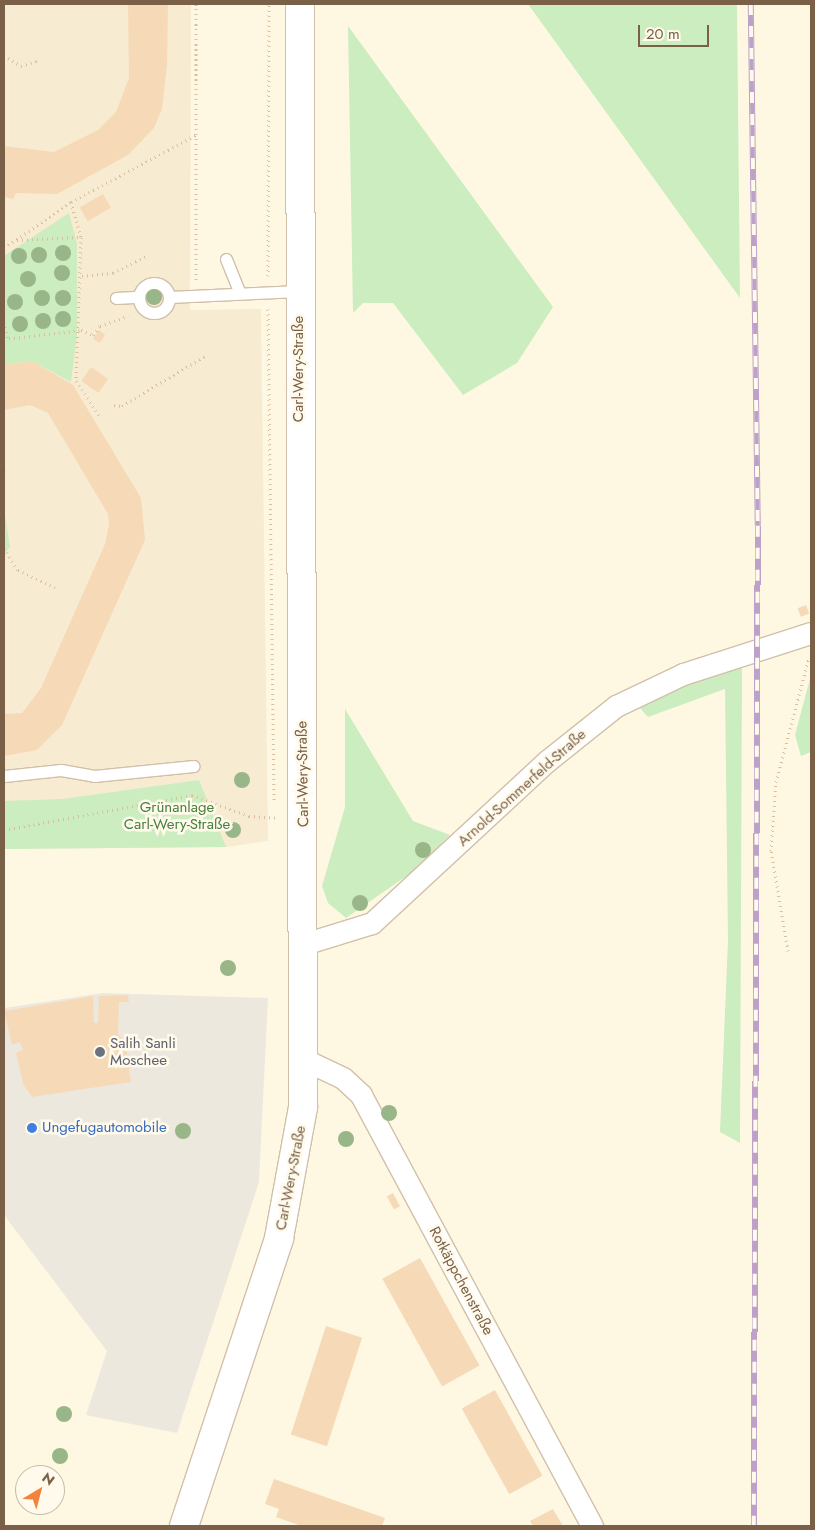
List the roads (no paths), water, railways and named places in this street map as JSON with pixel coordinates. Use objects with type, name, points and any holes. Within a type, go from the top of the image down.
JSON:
[{"type":"main road","name":"Carl-Wery-Straße","points":[[184,1526],[279,1238],[299,1149],[305,1060],[298,290],[300,4]]},
{"type":"street","name":"Arnold-Sommerfeld-Straße","points":[[304,944],[372,924],[547,761],[616,706],[683,674],[808,634]]},
{"type":"street","name":"Rotkäppchenstraße","points":[[305,1060],[343,1078],[361,1095],[592,1526]]},
{"type":"lane","points":[[226,259],[240,293]]},
{"type":"lane","points":[[140,302],[145,286],[155,283],[169,297],[298,290]]},
{"type":"lane","points":[[116,298],[140,302],[150,313],[160,311],[169,297]]},
{"type":"lane","points":[[4,776],[60,770],[94,776],[194,766]]},
{"type":"railway","points":[[751,4],[758,526],[754,1526]]},
{"type":"place","name":"Salih Sanli Moschee","points":[[100,1052]]},
{"type":"place","name":"Ungefugautomobile","points":[[32,1128]]},
{"type":"park label","name":"Grünanlage Carl-Wery-Straße","points":[[177,816]]}]
